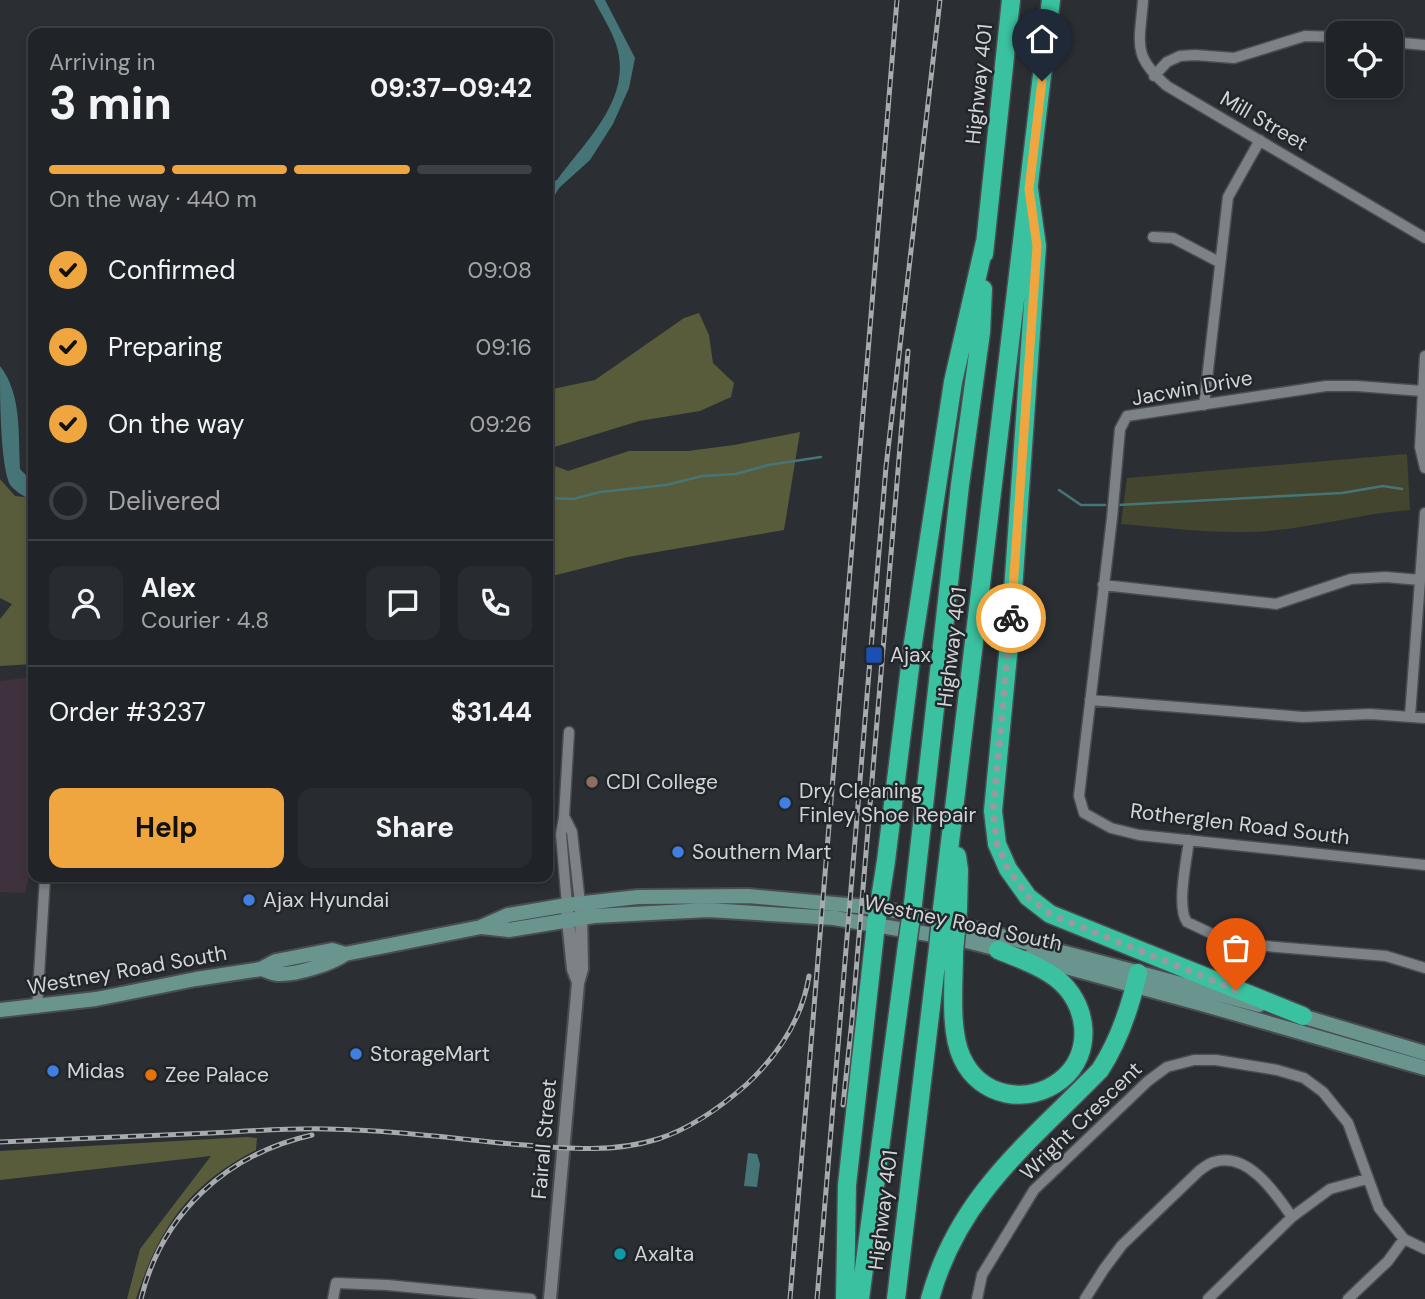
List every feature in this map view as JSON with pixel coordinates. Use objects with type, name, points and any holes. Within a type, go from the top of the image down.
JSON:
[{"type":"highway","name":"Highway 401","points":[[860,1299],[908,945],[960,485],[981,332],[985,242],[1011,0]]},
{"type":"highway","name":"Highway 401","points":[[896,1299],[946,950],[953,828],[1051,0]]},
{"type":"highway","points":[[1029,189],[1037,246],[1010,634],[993,811],[997,844],[1008,869],[1028,897],[1050,914],[1303,1016]]},
{"type":"highway","points":[[845,1299],[847,1185],[913,643],[951,394],[985,242]]},
{"type":"highway","points":[[946,950],[955,1036],[961,1058],[979,1081],[992,1090],[1001,1094],[1032,1094],[1062,1079],[1075,1065],[1084,1032],[1082,1016],[1068,989],[1056,978],[998,950]]},
{"type":"highway","points":[[930,1299],[940,1266],[963,1218],[993,1178],[1105,1062],[1121,1030],[1136,980]]},
{"type":"main road","name":"Westney Road South","points":[[0,1010],[37,1008],[261,969],[278,974],[332,964],[345,954],[481,927],[509,930],[574,911],[638,897],[748,896],[973,928],[1202,1003],[1425,1068]]},
{"type":"main road","name":"Westney Road South","points":[[878,916],[998,950],[1303,1016],[1425,1053]]},
{"type":"street","points":[[1143,0],[1140,48],[1144,64],[1154,76],[1167,62],[1180,56],[1234,58],[1305,36],[1326,37]]},
{"type":"street","points":[[1403,43],[1425,45]]},
{"type":"street","name":"Mill Street","points":[[1154,76],[1425,238]]},
{"type":"street","points":[[1204,405],[1228,197],[1259,139]]},
{"type":"street","points":[[1153,237],[1173,239],[1219,262]]},
{"type":"street","points":[[1425,356],[1420,447],[1425,468]]},
{"type":"street","name":"Jacwin Drive","points":[[1090,700],[1120,429],[1127,416],[1326,386],[1422,391]]},
{"type":"street","points":[[1410,716],[1425,513]]},
{"type":"street","points":[[1104,585],[1276,604],[1351,579],[1386,577],[1420,580]]},
{"type":"street","points":[[1090,700],[1303,717],[1370,714],[1425,718]]},
{"type":"street","name":"Rotherglen Road South","points":[[1090,700],[1079,796],[1083,813],[1111,828],[1139,835],[1425,865]]},
{"type":"street","points":[[569,732],[564,817],[572,832],[574,911]]},
{"type":"street","points":[[1189,839],[1182,897],[1184,918],[1187,922],[1227,941],[1387,957],[1425,968]]},
{"type":"street","points":[[37,1008],[45,882]]},
{"type":"street","name":"Fairall Street","points":[[550,1299],[578,983],[573,969],[574,911]]},
{"type":"street","name":"Wright Crescent","points":[[977,1299],[982,1275],[1034,1190],[1127,1099],[1167,1067],[1194,1060],[1216,1060],[1278,1070],[1304,1078],[1323,1093],[1348,1123],[1379,1208],[1404,1239],[1425,1250]]},
{"type":"street","points":[[1085,1299],[1122,1245],[1199,1171],[1214,1161],[1244,1164],[1258,1174],[1292,1217]]},
{"type":"street","points":[[1208,1299],[1292,1217],[1330,1189],[1367,1179]]},
{"type":"street","points":[[1348,1299],[1388,1261],[1404,1239]]},
{"type":"street","points":[[333,1298],[336,1283],[387,1285],[531,1299]]},
{"type":"shaded area","points":[[28,678],[28,880],[25,893],[0,892],[0,681]]},
{"type":"green space","points":[[699,313],[709,335],[713,363],[734,383],[731,397],[700,411],[639,421],[553,447],[553,389],[595,380],[684,318]]},
{"type":"green space","points":[[800,432],[784,530],[628,557],[553,576],[553,465],[568,471],[629,451],[688,451]]},
{"type":"green space","points":[[1407,454],[1410,510],[1265,531],[1214,532],[1121,524],[1127,478]]},
{"type":"green space","points":[[0,479],[15,496],[28,497],[28,664],[0,666],[0,619],[12,604],[0,598]]},
{"type":"green space","points":[[257,1138],[256,1150],[212,1178],[180,1211],[155,1251],[136,1299],[127,1299],[140,1249],[211,1156],[0,1180],[0,1151]]},
{"type":"water","points":[[594,0],[605,0],[635,58],[629,88],[613,124],[590,160],[559,188],[553,198],[553,181],[557,180],[593,134],[613,100],[620,64],[609,27]]},
{"type":"water","points":[[0,366],[12,389],[15,402],[20,469],[28,477],[28,498],[11,486],[7,477],[1,429]]},
{"type":"water","points":[[748,1153],[757,1154],[760,1164],[757,1187],[744,1186]]},
{"type":"waterway","points":[[553,498],[573,499],[600,492],[666,485],[702,476],[736,474],[768,465],[821,457]]},
{"type":"waterway","points":[[1118,505],[1342,493],[1383,486],[1402,489]]},
{"type":"waterway","points":[[1059,490],[1081,505],[1105,505]]},
{"type":"railway","points":[[790,1299],[897,0]]},
{"type":"railway","points":[[817,1299],[886,467],[940,0]]},
{"type":"railway","points":[[843,1105],[908,351]]},
{"type":"railway","points":[[0,1142],[313,1129],[396,1133],[567,1148],[640,1144],[671,1134],[706,1116],[759,1073],[795,1022],[809,976]]},
{"type":"railway","points":[[141,1299],[151,1268],[165,1240],[182,1214],[202,1192],[252,1157],[281,1144],[312,1135]]},
{"type":"way so far","points":[[1011,618],[993,811],[997,844],[1008,869],[1028,897],[1050,914],[1236,990]]},
{"type":"place","name":"Ajax","points":[[874,655]]},
{"type":"place","name":"CDI College","points":[[592,782]]},
{"type":"place","name":"Dry Cleaning Finley Shoe Repair","points":[[785,803]]},
{"type":"place","name":"Southern Mart","points":[[678,852]]},
{"type":"place","name":"Ajax Hyundai","points":[[249,900]]},
{"type":"place","name":"StorageMart","points":[[356,1054]]},
{"type":"place","name":"Midas","points":[[53,1071]]},
{"type":"place","name":"Zee Palace","points":[[151,1075]]},
{"type":"place","name":"Axalta","points":[[620,1254]]},
{"type":"route","points":[[1011,618],[1037,246],[1029,189],[1042,81]]}]
